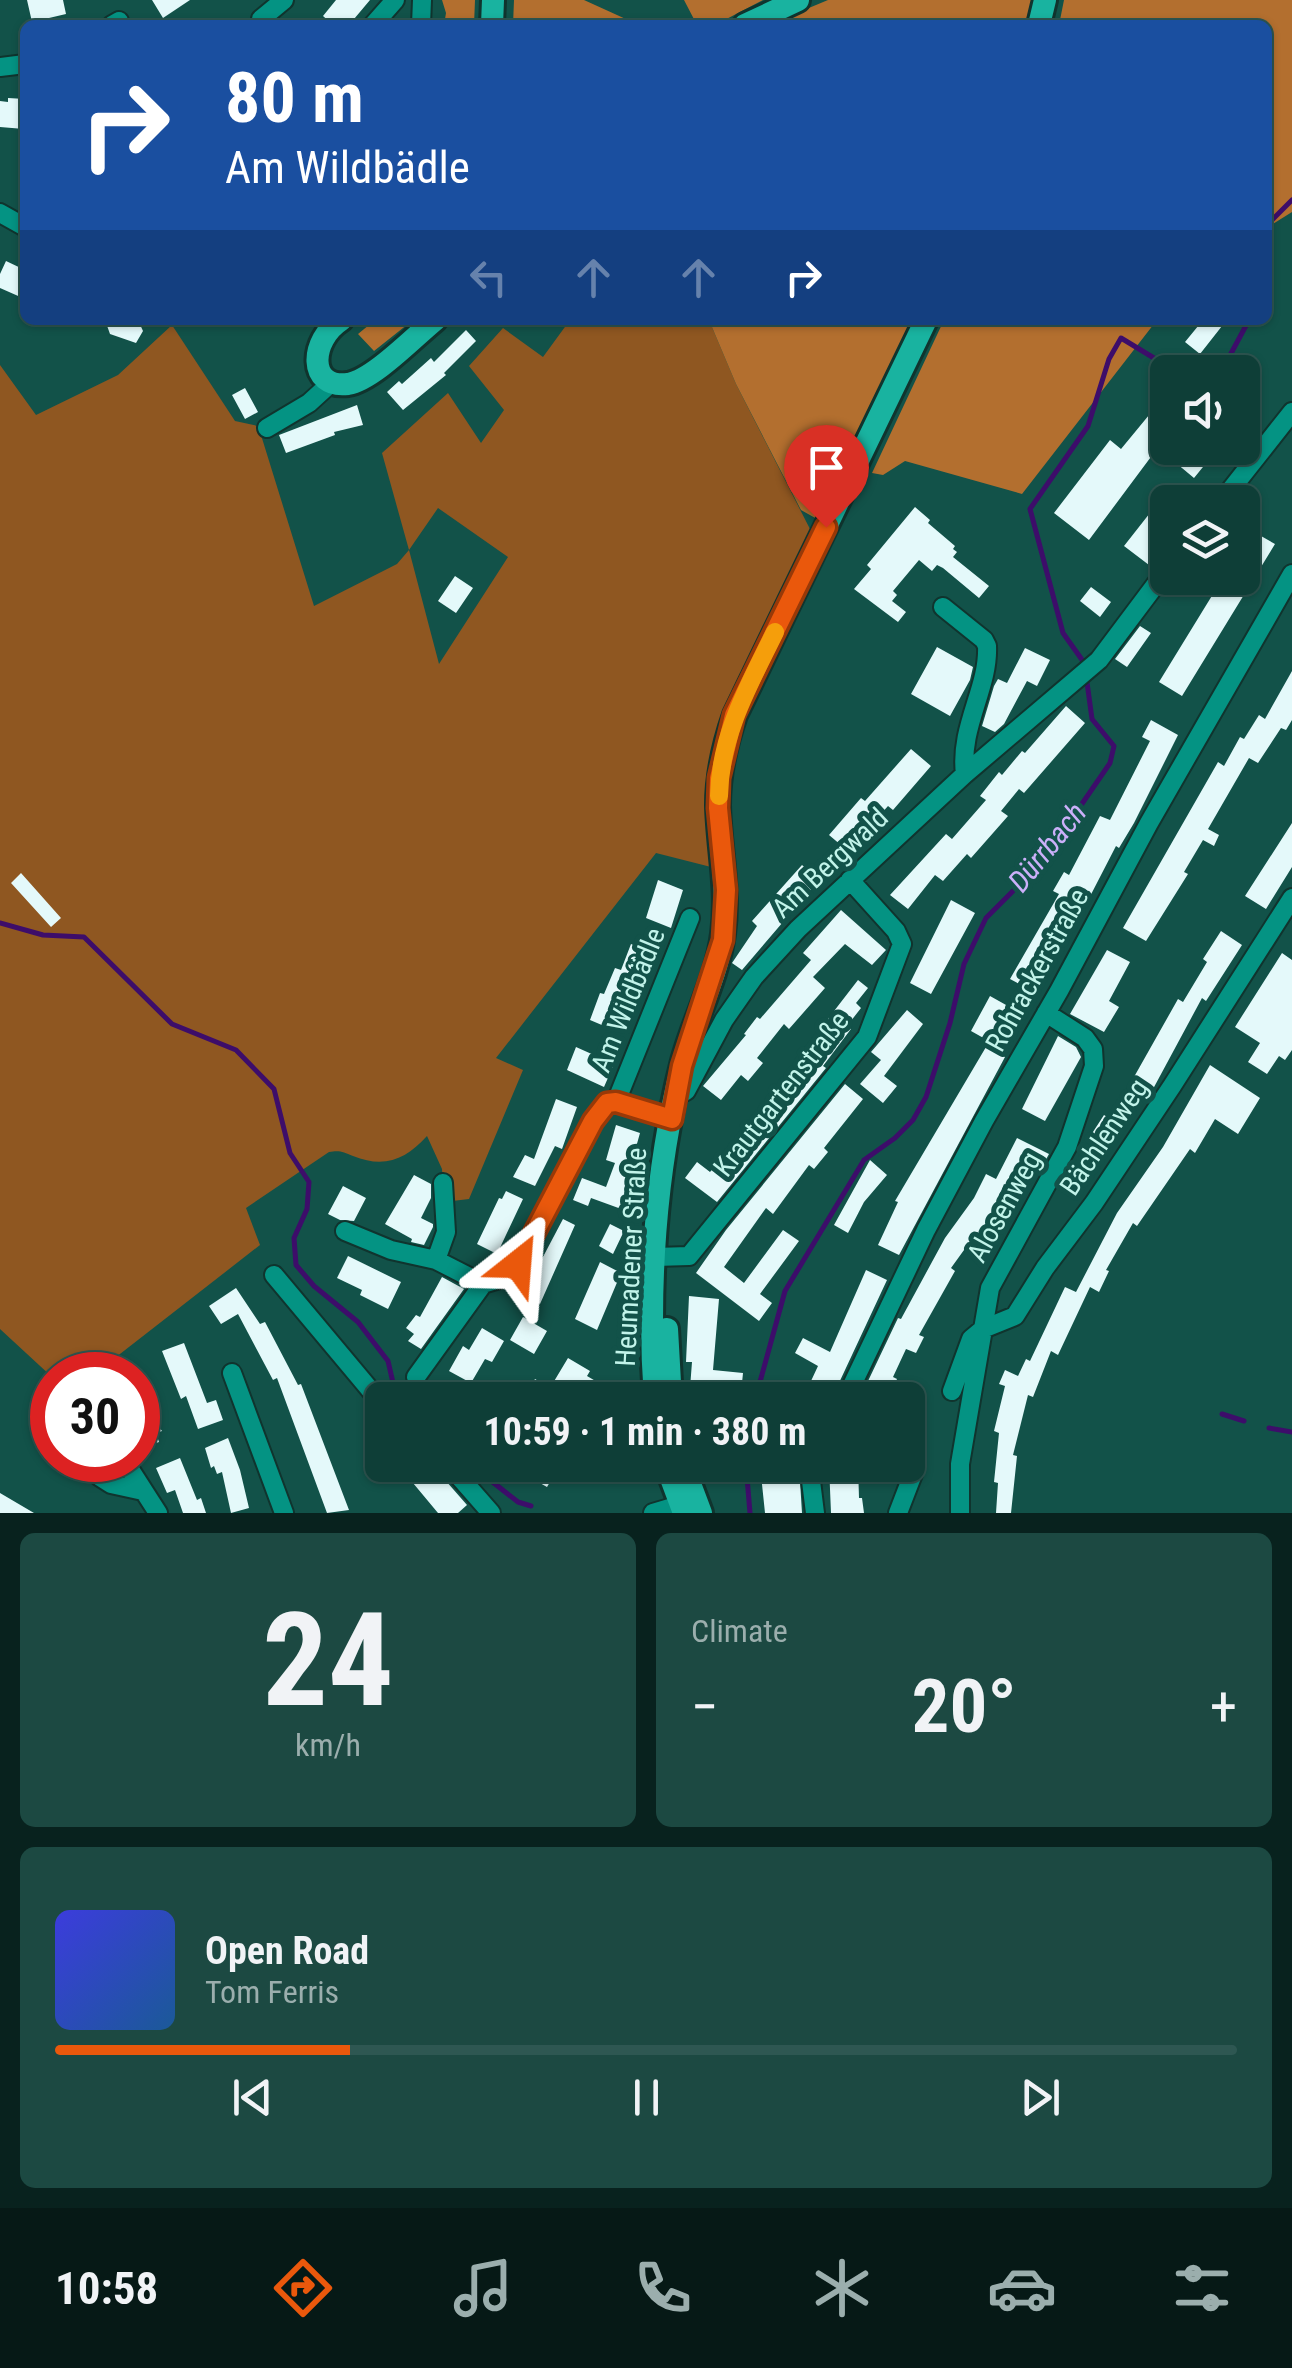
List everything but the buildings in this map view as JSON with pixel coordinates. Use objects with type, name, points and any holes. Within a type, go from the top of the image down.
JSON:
[{"type":"main road","points":[[756,20],[798,0]]},
{"type":"main road","points":[[332,325],[318,344],[316,360],[321,372],[332,382],[350,384],[429,325]]},
{"type":"main road","name":"Heumadener Straße","points":[[656,1382],[662,1258],[678,1148],[674,1108],[688,1044],[723,940],[726,890],[718,808],[726,742],[734,715],[924,325]]},
{"type":"main road","name":"Heumadener Straße","points":[[662,1258],[670,1382]]},
{"type":"main road","points":[[675,1482],[690,1508]]},
{"type":"main road","points":[[686,1482],[690,1508]]},
{"type":"street","points":[[265,20],[284,0]]},
{"type":"street","points":[[377,20],[395,0]]},
{"type":"street","points":[[268,428],[309,403],[332,382]]},
{"type":"street","points":[[1235,485],[1292,412]]},
{"type":"street","name":"Rohrackerstraße","points":[[854,1382],[962,1162],[1292,574]]},
{"type":"street","name":"Am Bergwald","points":[[674,1108],[724,1020],[754,977],[850,880],[965,774],[1099,660],[1150,592]]},
{"type":"street","points":[[942,607],[987,646],[967,729],[965,774]]},
{"type":"street","name":"Krautgartenstraße","points":[[662,1258],[690,1256],[701,1246],[745,1184],[867,1037],[902,944],[896,931],[850,880]]},
{"type":"street","name":"Bächlenweg","points":[[952,1391],[971,1339],[1015,1316],[1044,1268],[1172,1086],[1292,898]]},
{"type":"street","name":"Am Wildbädle","points":[[616,1102],[690,918]]},
{"type":"street","name":"Alosenweg","points":[[960,1513],[960,1464],[990,1288],[1067,1147],[1091,1082],[1093,1049],[1085,1038],[1046,1013]]},
{"type":"street","name":"Am Wildbädle","points":[[416,1377],[483,1284],[504,1278],[518,1264],[599,1111],[607,1103],[616,1102],[674,1108]]},
{"type":"street","points":[[436,1260],[446,1232],[443,1183]]},
{"type":"street","points":[[344,1231],[390,1250],[436,1260],[483,1284]]},
{"type":"street","points":[[274,1274],[365,1384]]},
{"type":"street","points":[[232,1373],[284,1513]]},
{"type":"street","points":[[108,1482],[143,1491]]},
{"type":"street","points":[[137,1482],[158,1513]]},
{"type":"street","points":[[464,1482],[490,1513]]},
{"type":"street","points":[[812,1482],[815,1513]]},
{"type":"street","points":[[898,1513],[910,1482]]},
{"type":"street","points":[[653,1513],[690,1508]]},
{"type":"shaded area","points":[[442,0],[475,0],[474,20],[445,20]]},
{"type":"shaded area","points":[[514,0],[584,0],[628,20],[513,20]]},
{"type":"shaded area","points":[[684,0],[763,0],[725,20],[694,20]]},
{"type":"shaded area","points":[[828,0],[1034,0],[1029,20],[780,20]]},
{"type":"shaded area","points":[[1064,0],[1292,0],[1292,212],[1272,224],[1272,20],[1060,20]]},
{"type":"shaded area","points":[[172,325],[235,421],[267,428],[261,435],[314,606],[397,564],[409,550],[382,453],[448,393],[481,443],[504,410],[469,366],[503,328],[543,357],[566,325],[711,325],[736,384],[811,531],[760,638],[709,824],[711,867],[656,853],[496,1058],[523,1070],[469,1199],[444,1202],[442,1169],[427,1136],[394,1160],[375,1162],[329,1152],[246,1208],[260,1245],[123,1352],[30,1352],[30,1357],[0,1329],[0,365],[36,415],[118,375]],"holes":[[[438,508],[508,557],[439,664],[409,550]]]},
{"type":"shaded area","points":[[369,325],[407,325],[374,351],[358,334]]},
{"type":"shaded area","points":[[711,325],[911,325],[817,519],[801,510],[736,384]]},
{"type":"shaded area","points":[[942,325],[1153,325],[1022,494],[905,461],[883,475],[872,473]]},
{"type":"waterway","name":"Dürrbach","points":[[1272,220],[1292,200]]},
{"type":"waterway","name":"Dürrbach","points":[[1230,355],[1246,325]]},
{"type":"waterway","name":"Dürrbach","points":[[1085,664],[1063,633],[1030,509],[1088,426],[1109,359],[1121,338],[1150,356]]},
{"type":"waterway","name":"Dürrbach","points":[[760,1382],[785,1291],[864,1160],[913,1120],[926,1097],[964,964],[986,918],[1042,862],[1110,763],[1114,746],[1092,719],[1086,675]]},
{"type":"waterway","points":[[0,923],[43,935],[84,937],[172,1024],[236,1050],[274,1089],[290,1153],[309,1182],[307,1209],[294,1238],[296,1265],[314,1286],[358,1322],[388,1361],[393,1382]]},
{"type":"waterway","points":[[1222,1414],[1244,1421]]},
{"type":"waterway","points":[[1269,1428],[1292,1432]]},
{"type":"waterway","points":[[493,1482],[518,1502],[531,1506]]},
{"type":"waterway","name":"Dürrbach","points":[[747,1482],[750,1513]]},
{"type":"slow traffic","points":[[719,796],[719,778],[734,715],[775,632]]},
{"type":"route","points":[[518,1264],[593,1121],[607,1103],[616,1102],[672,1119],[688,1044],[723,940],[726,890],[718,808],[726,742],[734,715],[826,527]]}]
